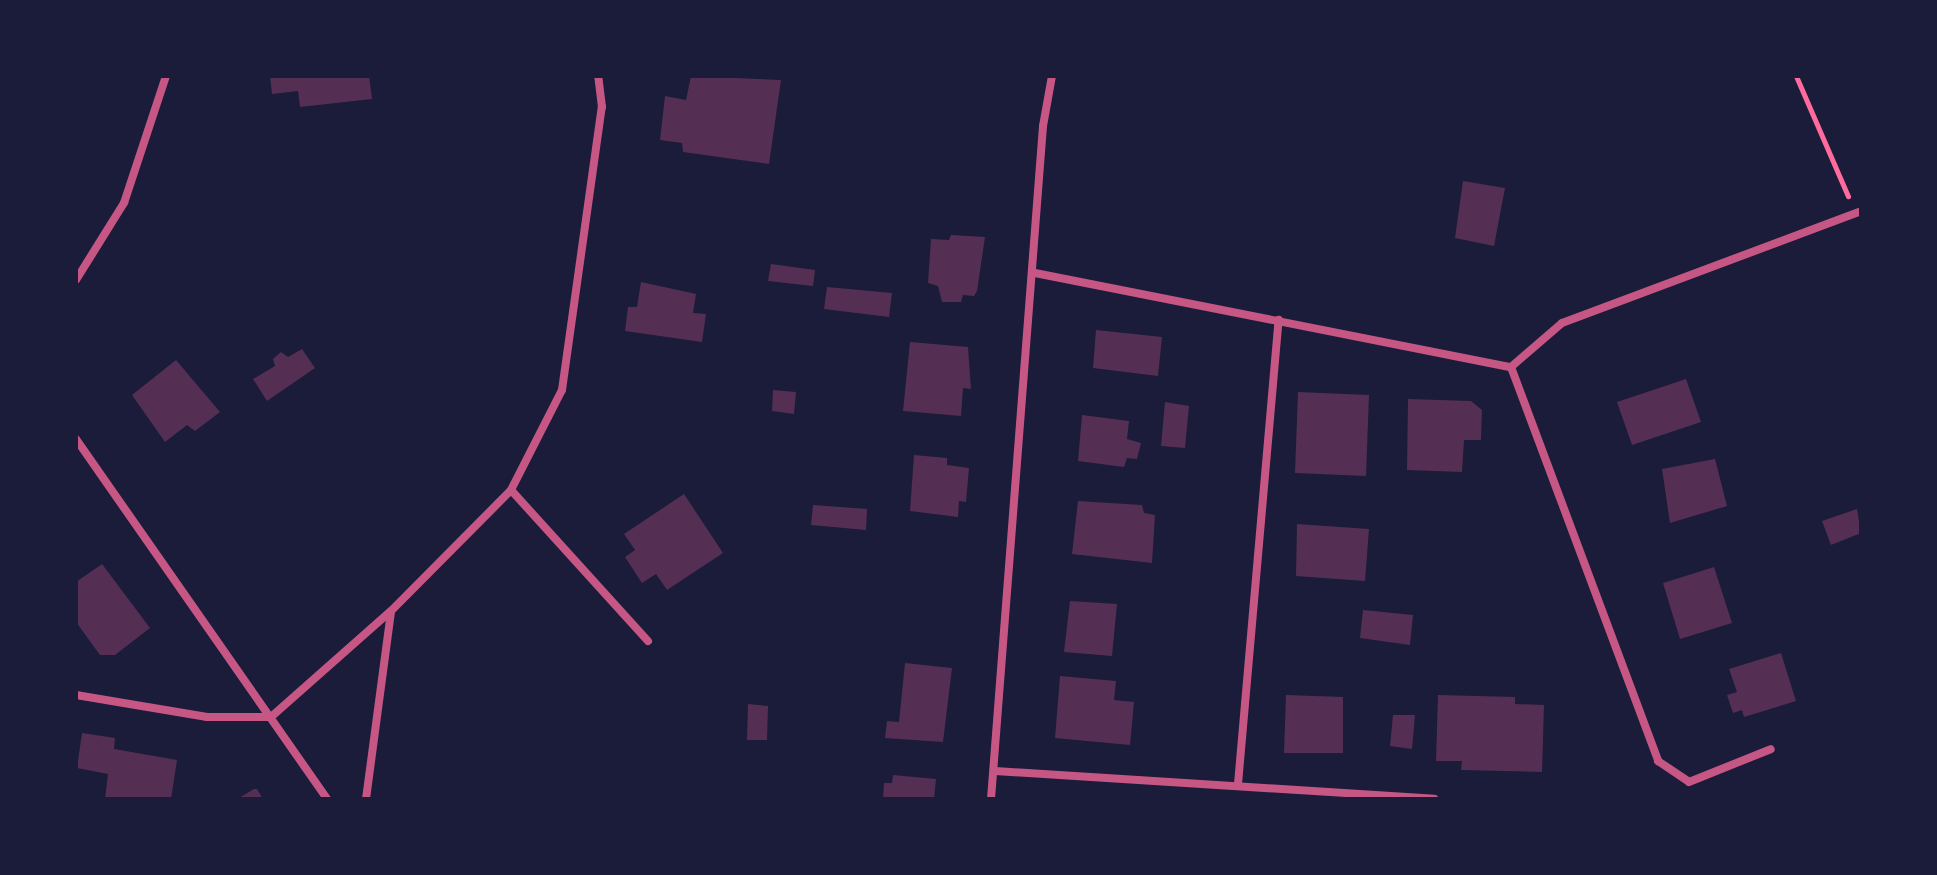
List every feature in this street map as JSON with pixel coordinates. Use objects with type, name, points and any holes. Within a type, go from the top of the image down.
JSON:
[{"type":"street","points":[[76,280],[124,203],[166,76]]},
{"type":"street","points":[[76,695],[207,717],[271,717],[391,611],[511,490],[562,390],[602,107],[598,76]]},
{"type":"street","points":[[991,799],[1035,273],[1043,126],[1052,76]]},
{"type":"street","points":[[1511,367],[1562,323],[1858,212]]},
{"type":"street","points":[[1035,273],[1511,367]]},
{"type":"street","points":[[1238,784],[1279,320]]},
{"type":"street","points":[[1511,367],[1658,761],[1689,782],[1771,749]]},
{"type":"street","points":[[76,439],[327,799]]},
{"type":"street","points":[[511,490],[648,641]]},
{"type":"street","points":[[366,799],[391,611]]},
{"type":"street","points":[[995,771],[1238,784],[1434,799]]},
{"type":"path","points":[[1796,76],[1858,212]]},
{"type":"building","points":[[270,76],[369,76],[372,99],[300,107],[298,91],[272,94]]},
{"type":"building","points":[[691,76],[781,80],[769,164],[683,152],[682,143],[660,140],[665,96],[686,100]]},
{"type":"building","points":[[1463,181],[1505,188],[1494,246],[1455,238]]},
{"type":"building","points":[[951,235],[985,237],[977,291],[974,296],[963,295],[961,302],[942,302],[938,286],[928,283],[931,239],[949,240]]},
{"type":"building","points":[[771,264],[815,270],[813,286],[768,281]]},
{"type":"building","points":[[641,282],[696,294],[693,313],[706,314],[702,342],[625,331],[628,307],[637,307]]},
{"type":"building","points":[[827,287],[892,293],[889,317],[824,309]]},
{"type":"building","points":[[1096,330],[1162,337],[1158,376],[1093,368]]},
{"type":"building","points":[[910,342],[968,347],[971,389],[963,388],[961,416],[903,411]]},
{"type":"building","points":[[302,349],[315,368],[267,401],[253,379],[275,366],[273,359],[281,352],[288,357]]},
{"type":"building","points":[[176,360],[220,412],[195,431],[187,425],[165,442],[132,395]]},
{"type":"building","points":[[1686,379],[1701,422],[1632,445],[1617,402]]},
{"type":"building","points":[[773,390],[796,392],[794,414],[772,411]]},
{"type":"building","points":[[1298,392],[1369,395],[1366,476],[1295,473]]},
{"type":"building","points":[[1408,399],[1471,401],[1482,410],[1481,440],[1464,440],[1462,472],[1407,470]]},
{"type":"building","points":[[1165,402],[1189,406],[1185,448],[1161,446]]},
{"type":"building","points":[[1082,415],[1129,421],[1127,439],[1141,443],[1137,459],[1127,458],[1124,467],[1078,461]]},
{"type":"building","points":[[914,455],[947,458],[947,465],[969,468],[966,502],[959,501],[958,517],[910,511]]},
{"type":"building","points":[[1715,459],[1727,506],[1670,523],[1662,469]]},
{"type":"building","points":[[684,494],[723,553],[667,590],[656,574],[642,583],[625,557],[635,550],[624,534]]},
{"type":"building","points":[[1078,501],[1142,505],[1144,513],[1155,515],[1152,563],[1072,554]]},
{"type":"building","points":[[813,505],[867,509],[866,530],[811,525]]},
{"type":"building","points":[[1857,509],[1861,533],[1831,545],[1822,521]]},
{"type":"building","points":[[1297,524],[1369,529],[1365,581],[1296,576]]},
{"type":"building","points":[[102,564],[150,628],[115,655],[100,655],[76,622],[76,582]]},
{"type":"building","points":[[1714,567],[1732,623],[1680,639],[1663,583]]},
{"type":"building","points":[[1070,601],[1117,604],[1112,656],[1064,652]]},
{"type":"building","points":[[1363,610],[1413,615],[1410,645],[1360,638]]},
{"type":"building","points":[[1781,653],[1796,701],[1744,717],[1742,710],[1733,713],[1727,695],[1737,692],[1729,669]]},
{"type":"building","points":[[905,663],[952,668],[943,742],[885,738],[887,721],[899,722]]},
{"type":"building","points":[[1060,676],[1116,681],[1114,700],[1134,702],[1130,745],[1055,738]]},
{"type":"building","points":[[1286,695],[1343,697],[1343,753],[1284,753]]},
{"type":"building","points":[[1438,695],[1515,697],[1515,704],[1544,705],[1542,772],[1461,770],[1462,761],[1436,761]]},
{"type":"building","points":[[748,704],[768,706],[767,740],[747,740]]},
{"type":"building","points":[[1393,715],[1415,715],[1412,749],[1390,746]]},
{"type":"building","points":[[82,733],[115,738],[114,749],[177,760],[171,799],[105,799],[108,774],[77,768]]},
{"type":"building","points":[[893,775],[936,779],[934,799],[883,799],[884,783],[892,783]]},
{"type":"building","points":[[254,789],[263,799],[237,799]]}]
